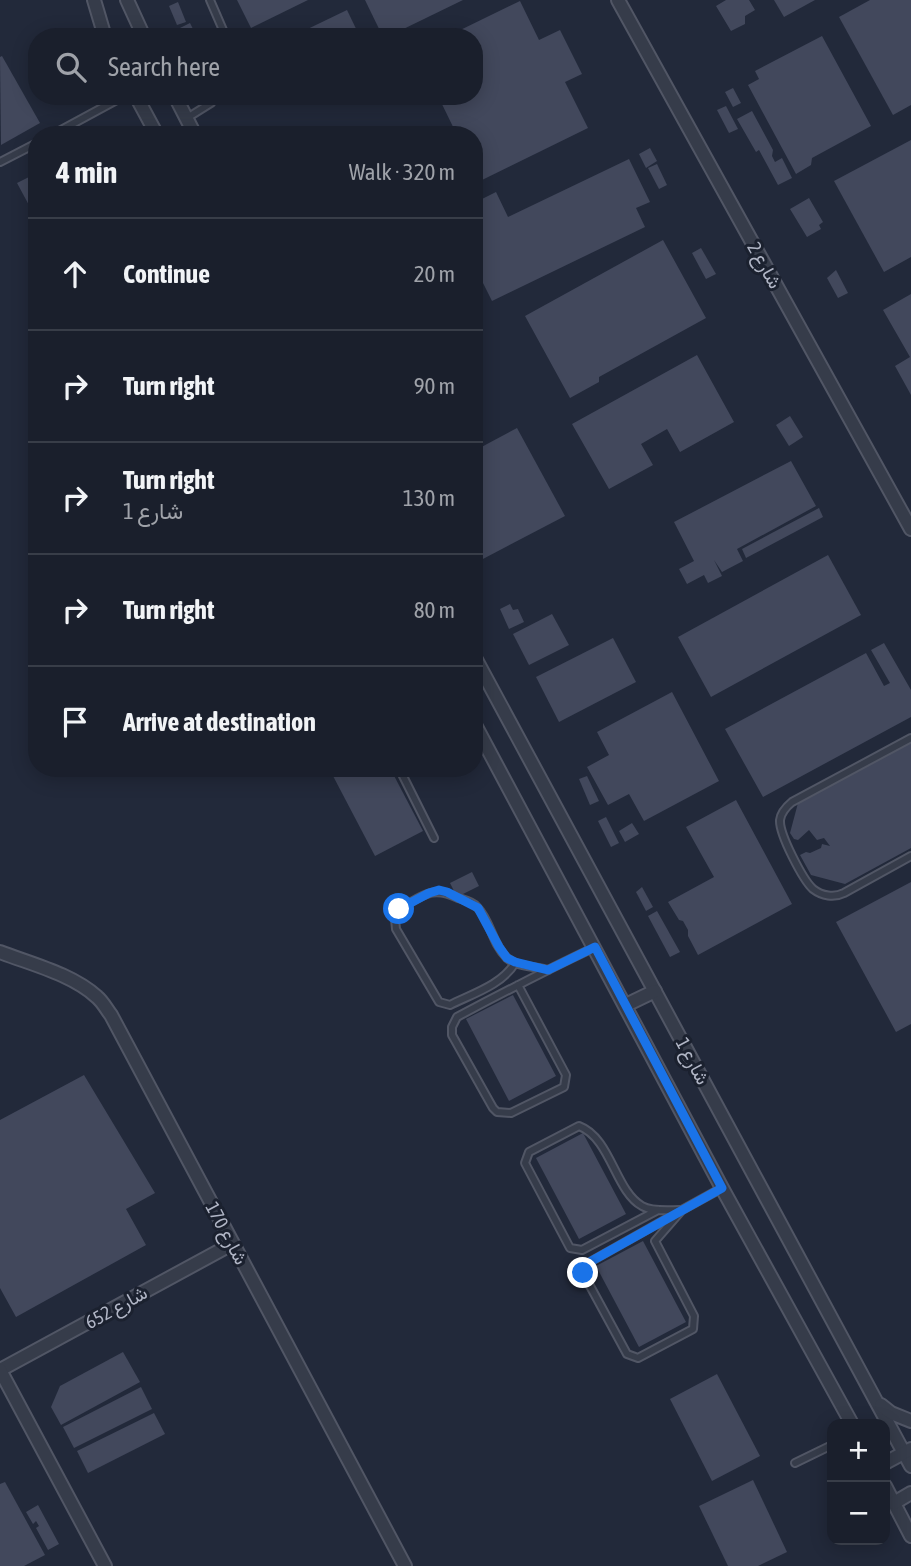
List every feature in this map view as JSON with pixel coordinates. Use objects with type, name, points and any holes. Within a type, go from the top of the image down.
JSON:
[{"type":"street","points":[[93,0],[102,28]]},
{"type":"street","points":[[127,0],[140,28]]},
{"type":"street","name":"شارع 2","points":[[618,0],[911,529]]},
{"type":"street","points":[[141,105],[152,126]]},
{"type":"street","points":[[180,105],[191,126]]},
{"type":"street","name":"شارع 1","points":[[483,673],[877,1402],[907,1450],[911,1466]]},
{"type":"street","name":"شارع 1","points":[[483,740],[722,1188],[849,1419]]},
{"type":"street","name":"شارع 170","points":[[0,953],[59,975],[98,998],[111,1015],[405,1566]]},
{"type":"street","points":[[626,1005],[655,991]]},
{"type":"street","name":"شارع 652","points":[[106,1566],[0,1370],[232,1244]]},
{"type":"street","points":[[877,1402],[891,1413],[911,1421]]},
{"type":"street","points":[[890,1460],[907,1450]]},
{"type":"street","points":[[894,1503],[911,1493]]},
{"type":"street","points":[[890,1495],[911,1536]]},
{"type":"lane","points":[[210,0],[222,28]]},
{"type":"lane","points":[[69,126],[107,105]]},
{"type":"lane","points":[[187,118],[208,105]]},
{"type":"lane","points":[[0,162],[28,148]]},
{"type":"lane","points":[[911,737],[792,802],[785,808],[780,821],[783,836],[807,882],[814,890],[828,895],[844,893],[911,856]]},
{"type":"lane","points":[[404,777],[434,838]]},
{"type":"lane","points":[[515,962],[496,982],[450,1005],[443,1005],[396,929],[396,913],[429,893],[439,890],[447,892],[478,908],[507,958],[548,970]]},
{"type":"lane","points":[[518,985],[566,1075],[566,1080],[564,1087],[504,1114],[493,1108],[452,1035],[452,1027],[457,1017],[518,985],[595,947]]},
{"type":"lane","points":[[658,1210],[583,1250],[569,1248],[525,1163],[529,1152],[579,1126],[592,1131],[633,1199],[644,1208],[682,1210]]},
{"type":"lane","points":[[682,1210],[655,1241],[694,1316],[693,1329],[638,1358],[626,1354],[583,1273],[588,1263],[682,1210],[722,1188]]},
{"type":"lane","points":[[795,1463],[827,1447]]},
{"type":"building","points":[[237,0],[308,0],[251,28]]},
{"type":"building","points":[[365,0],[463,0],[405,28],[379,28]]},
{"type":"building","points":[[726,0],[749,0],[755,10],[745,16],[745,24],[731,31],[716,6]]},
{"type":"building","points":[[774,0],[815,0],[784,17]]},
{"type":"building","points":[[870,0],[911,0],[911,105],[893,115],[839,17]]},
{"type":"building","points":[[520,1],[539,40],[560,30],[582,74],[565,82],[588,128],[483,180],[483,126],[453,126],[442,105],[483,105],[483,28],[464,28]]},
{"type":"building","points":[[178,2],[186,22],[177,25],[169,6]]},
{"type":"building","points":[[347,10],[356,28],[310,28]]},
{"type":"building","points":[[190,23],[192,28],[180,28]]},
{"type":"building","points":[[822,36],[871,126],[812,158],[811,165],[796,174],[748,85],[759,79],[755,71]]},
{"type":"building","points":[[2,56],[40,123],[28,126],[28,130],[1,145]]},
{"type":"building","points":[[733,88],[741,103],[733,107],[725,92]]},
{"type":"building","points":[[726,106],[738,129],[729,133],[717,110]]},
{"type":"building","points":[[752,111],[773,150],[775,162],[782,158],[792,178],[778,185],[759,150],[756,152],[737,119]]},
{"type":"building","points":[[911,140],[911,257],[884,272],[834,181]]},
{"type":"building","points":[[650,148],[657,161],[646,168],[639,154]]},
{"type":"building","points":[[629,159],[650,202],[636,208],[645,227],[492,301],[483,283],[483,198],[496,192],[508,217]]},
{"type":"building","points":[[657,164],[667,185],[659,189],[648,168]]},
{"type":"building","points":[[28,178],[28,203],[17,183]]},
{"type":"building","points":[[809,198],[823,222],[819,225],[821,229],[807,237],[790,209]]},
{"type":"building","points":[[663,240],[706,318],[599,377],[599,382],[570,398],[525,316]]},
{"type":"building","points":[[701,248],[716,274],[706,279],[692,253]]},
{"type":"building","points":[[836,270],[848,293],[838,298],[827,278]]},
{"type":"building","points":[[911,294],[911,395],[895,366],[910,357],[883,310]]},
{"type":"building","points":[[697,355],[734,422],[680,452],[667,429],[641,444],[653,465],[609,489],[572,424]]},
{"type":"building","points":[[790,416],[803,437],[789,446],[776,425]]},
{"type":"building","points":[[517,428],[565,516],[483,559],[483,446]]},
{"type":"building","points":[[791,461],[816,506],[737,549],[743,561],[722,572],[714,560],[722,576],[708,583],[704,575],[687,584],[679,569],[694,561],[674,522]]},
{"type":"building","points":[[819,508],[823,517],[746,558],[742,549]]},
{"type":"building","points":[[828,555],[861,615],[711,697],[678,637]]},
{"type":"building","points":[[510,604],[513,610],[518,609],[524,622],[509,629],[500,609]]},
{"type":"building","points":[[552,614],[569,645],[529,665],[513,634]]},
{"type":"building","points":[[613,638],[636,682],[559,722],[536,677]]},
{"type":"building","points":[[884,643],[911,690],[911,717],[763,797],[725,729],[866,653],[884,686],[890,683],[871,650]]},
{"type":"building","points":[[672,692],[719,781],[644,821],[629,794],[608,805],[587,767],[609,755],[597,732]]},
{"type":"building","points":[[911,741],[911,848],[845,884],[811,875],[800,855],[821,848],[822,844],[830,846],[824,838],[817,840],[809,830],[798,840],[794,839],[790,833],[798,803]]},
{"type":"building","points":[[587,776],[599,801],[590,805],[579,779]]},
{"type":"building","points":[[334,777],[395,777],[423,831],[375,856]]},
{"type":"building","points":[[736,800],[792,904],[698,955],[683,921],[679,920],[668,902],[714,877],[686,827]]},
{"type":"building","points":[[606,817],[619,843],[611,847],[598,821]]},
{"type":"building","points":[[632,823],[639,834],[625,842],[619,831]]},
{"type":"building","points":[[472,872],[479,886],[457,897],[450,883]]},
{"type":"building","points":[[911,882],[911,1024],[896,1032],[836,922]]},
{"type":"building","points":[[642,887],[653,907],[646,911],[636,892]]},
{"type":"building","points":[[657,911],[680,952],[670,957],[648,916]]},
{"type":"building","points":[[513,995],[556,1076],[509,1101],[466,1019]]},
{"type":"building","points":[[84,1075],[155,1193],[126,1209],[146,1245],[16,1317],[0,1288],[0,1120]]},
{"type":"building","points":[[583,1133],[626,1214],[579,1239],[536,1158]]},
{"type":"building","points":[[643,1241],[686,1322],[639,1347],[596,1266]]},
{"type":"building","points":[[123,1352],[140,1382],[61,1425],[51,1407],[60,1386]]},
{"type":"building","points":[[717,1374],[760,1456],[712,1481],[670,1399]]},
{"type":"building","points":[[141,1387],[152,1409],[74,1448],[63,1427]]},
{"type":"building","points":[[154,1413],[165,1434],[88,1473],[77,1451]]},
{"type":"building","points":[[753,1480],[787,1552],[758,1566],[728,1566],[699,1506]]},
{"type":"building","points":[[5,1482],[45,1555],[24,1566],[0,1566],[0,1484]]},
{"type":"building","points":[[38,1505],[59,1544],[48,1550],[36,1528],[39,1526],[36,1521],[33,1524],[26,1512]]},
{"type":"route","points":[[399,909],[429,893],[439,890],[447,892],[478,908],[507,958],[548,970],[595,947],[722,1188],[588,1263],[583,1273]]}]
